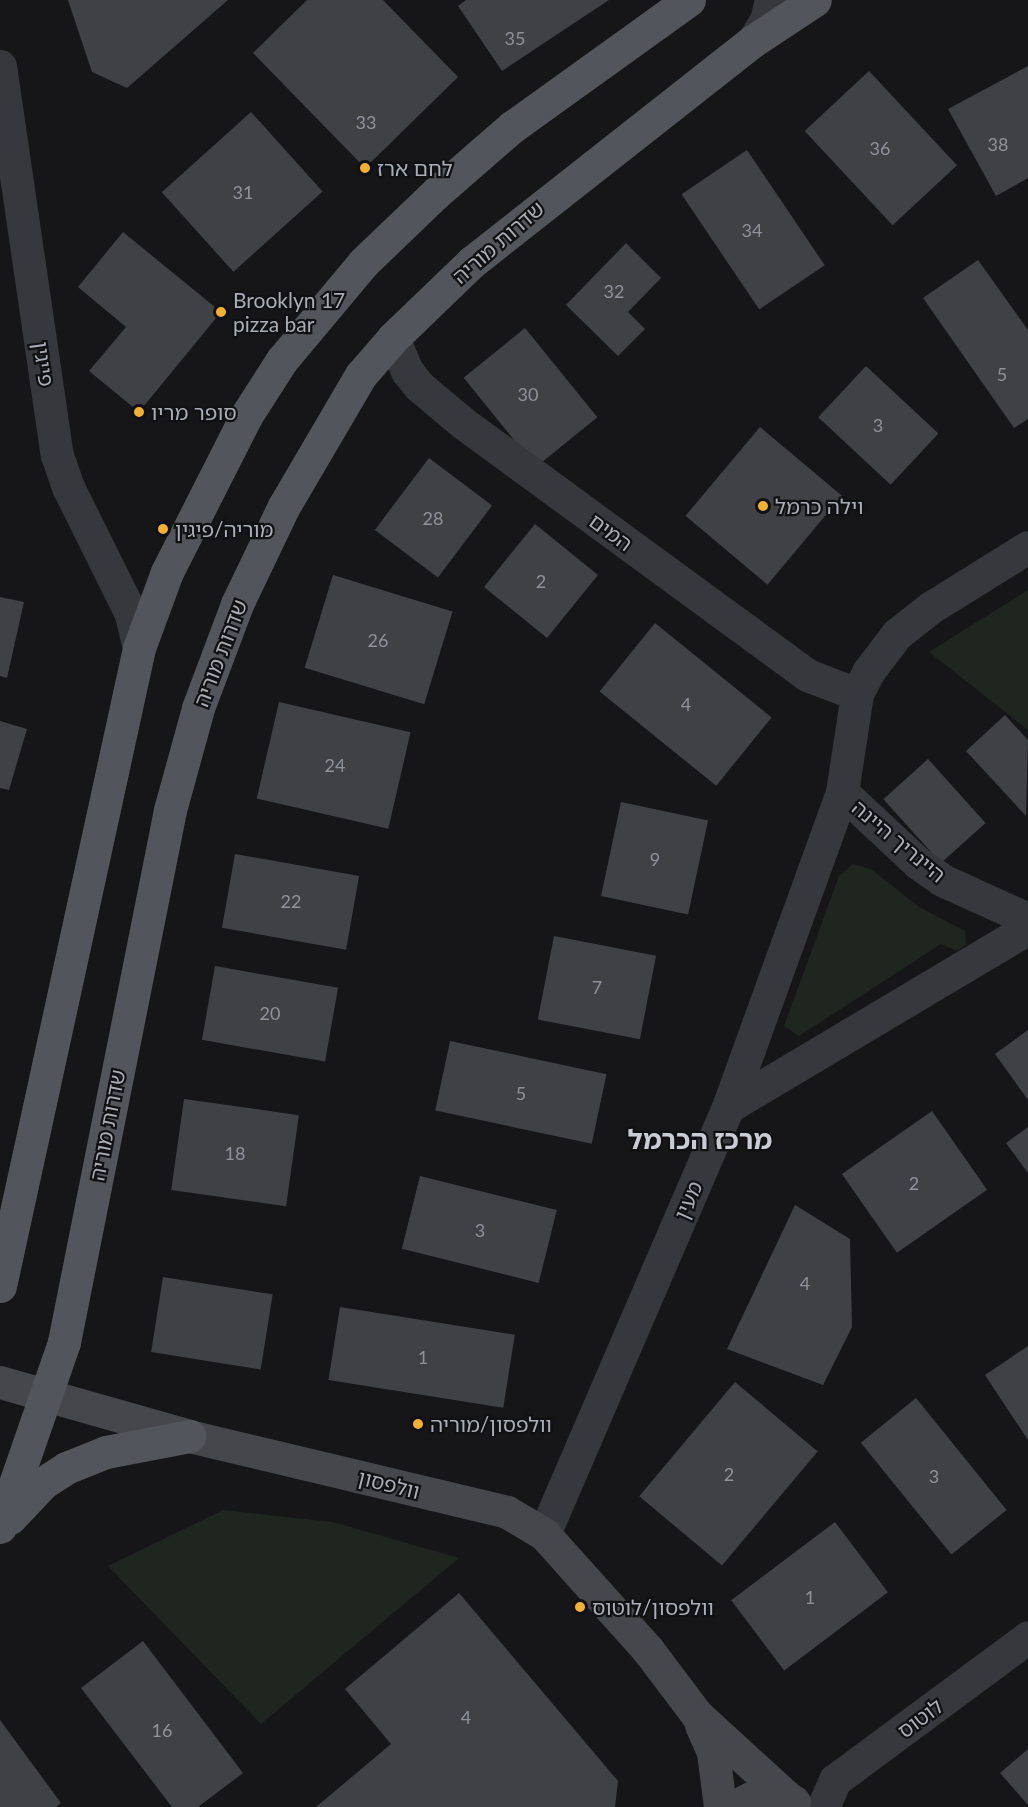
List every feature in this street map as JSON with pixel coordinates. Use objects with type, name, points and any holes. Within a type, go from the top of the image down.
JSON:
[{"type":"main road","points":[[0,1286],[139,648],[167,572],[246,416],[282,360],[371,255],[512,127],[689,0]]},
{"type":"main road","name":"שדרות מוריה","points":[[0,1529],[48,1395],[64,1342],[170,810],[198,708],[237,604],[284,506],[361,375],[393,338],[472,262],[753,41],[815,0]]},
{"type":"main road","points":[[0,1529],[21,1502],[66,1468],[106,1452],[189,1436]]},
{"type":"street","points":[[753,41],[766,20],[771,0]]},
{"type":"street","name":"פייגין","points":[[0,66],[57,455],[69,489],[131,614],[139,648]]},
{"type":"street","name":"המים","points":[[393,338],[413,379],[463,423],[807,675],[857,694]]},
{"type":"street","name":"היינריך היינה","points":[[1028,546],[930,608],[897,634],[868,672],[857,694],[842,792],[918,863],[942,880],[1028,919]]},
{"type":"street","name":"מעין","points":[[544,1534],[728,1107],[842,792]]},
{"type":"street","points":[[728,1107],[1028,928]]},
{"type":"street","name":"וולפסון","points":[[0,1383],[189,1436],[507,1512],[544,1534],[648,1650],[697,1715],[795,1803]]},
{"type":"street","name":"לוטוס","points":[[823,1807],[835,1780],[1028,1637]]},
{"type":"street","name":"וולפסון","points":[[697,1715],[713,1752],[720,1807]]},
{"type":"street","points":[[733,1807],[751,1798],[773,1795],[795,1803]]},
{"type":"shaded area","points":[[1028,590],[1028,730],[929,652]]},
{"type":"shaded area","points":[[853,864],[871,869],[919,907],[965,931],[966,945],[957,951],[941,944],[799,1036],[784,1026],[839,876]]},
{"type":"shaded area","points":[[223,1510],[333,1522],[459,1558],[261,1724],[108,1566]]},
{"type":"building","points":[[68,0],[228,0],[127,88],[92,72]]},
{"type":"building","points":[[307,0],[383,0],[458,77],[365,168],[253,53]]},
{"type":"building","points":[[466,0],[609,0],[502,71],[458,6]]},
{"type":"building","points":[[1028,66],[1028,178],[996,196],[948,109]]},
{"type":"building","points":[[869,71],[957,165],[893,225],[805,131]]},
{"type":"building","points":[[251,112],[323,192],[233,272],[162,192]]},
{"type":"building","points":[[747,150],[825,265],[759,309],[682,194]]},
{"type":"building","points":[[123,232],[221,312],[139,412],[89,371],[126,327],[78,287]]},
{"type":"building","points":[[626,243],[661,278],[628,312],[645,329],[618,356],[566,305]]},
{"type":"building","points":[[978,260],[1028,330],[1028,419],[1014,428],[923,298]]},
{"type":"building","points":[[525,328],[597,417],[536,467],[464,378]]},
{"type":"building","points":[[866,366],[938,434],[891,485],[818,417]]},
{"type":"building","name":"וילה כרמל","points":[[760,427],[842,496],[767,585],[685,516]]},
{"type":"building","points":[[429,458],[492,506],[438,577],[375,530]]},
{"type":"building","points":[[535,524],[598,575],[547,638],[484,587]]},
{"type":"building","points":[[333,575],[453,612],[424,704],[305,668]]},
{"type":"building","points":[[0,597],[24,602],[7,678],[0,676]]},
{"type":"building","points":[[655,623],[772,717],[716,786],[600,691]]},
{"type":"building","points":[[279,702],[411,732],[388,829],[257,798]]},
{"type":"building","points":[[1005,715],[1028,740],[1026,816],[966,751]]},
{"type":"building","points":[[0,721],[27,729],[9,790],[0,788]]},
{"type":"building","points":[[928,759],[986,823],[941,863],[883,799]]},
{"type":"building","points":[[621,802],[708,821],[688,914],[601,896]]},
{"type":"building","points":[[235,854],[359,876],[346,950],[222,928]]},
{"type":"building","points":[[554,936],[656,956],[640,1039],[538,1019]]},
{"type":"building","points":[[215,966],[338,988],[325,1062],[202,1040]]},
{"type":"building","points":[[1028,1030],[1028,1100],[995,1054]]},
{"type":"building","points":[[450,1041],[607,1074],[592,1144],[435,1110]]},
{"type":"building","points":[[184,1099],[299,1115],[286,1206],[171,1190]]},
{"type":"building","points":[[932,1111],[987,1190],[897,1253],[842,1174]]},
{"type":"building","points":[[1028,1127],[1028,1173],[1006,1143]]},
{"type":"building","points":[[420,1176],[557,1210],[539,1283],[402,1249]]},
{"type":"building","points":[[795,1205],[850,1239],[852,1327],[823,1385],[727,1349]]},
{"type":"building","points":[[163,1277],[273,1294],[261,1369],[151,1352]]},
{"type":"building","points":[[340,1307],[515,1335],[503,1408],[328,1380]]},
{"type":"building","points":[[1028,1346],[1028,1440],[985,1375]]},
{"type":"building","points":[[735,1382],[818,1451],[722,1566],[639,1496]]},
{"type":"building","points":[[916,1398],[1007,1510],[951,1555],[861,1443]]},
{"type":"building","points":[[835,1522],[888,1592],[784,1671],[731,1600]]},
{"type":"building","points":[[459,1593],[618,1781],[615,1807],[316,1807],[391,1744],[345,1689]]},
{"type":"building","points":[[143,1641],[243,1773],[198,1807],[172,1807],[81,1688]]},
{"type":"building","points":[[0,1720],[61,1803],[56,1807],[0,1807]]},
{"type":"building","points":[[1028,1749],[1028,1805],[1000,1773]]},
{"type":"place","name":"לחם ארז","points":[[365,168]]},
{"type":"place","name":"Brooklyn 17 pizza bar","points":[[221,312]]},
{"type":"place","name":"סופר מריו","points":[[139,412]]},
{"type":"place","name":"וילה כרמל","points":[[763,506]]},
{"type":"place","name":"מוריה/פיגין","points":[[163,529]]},
{"type":"place","name":"וולפסון/מוריה","points":[[418,1424]]},
{"type":"place","name":"וולפסון/לוטוס","points":[[580,1607]]},
{"type":"district","name":"מרכז הכרמל","points":[[700,1139]]}]
